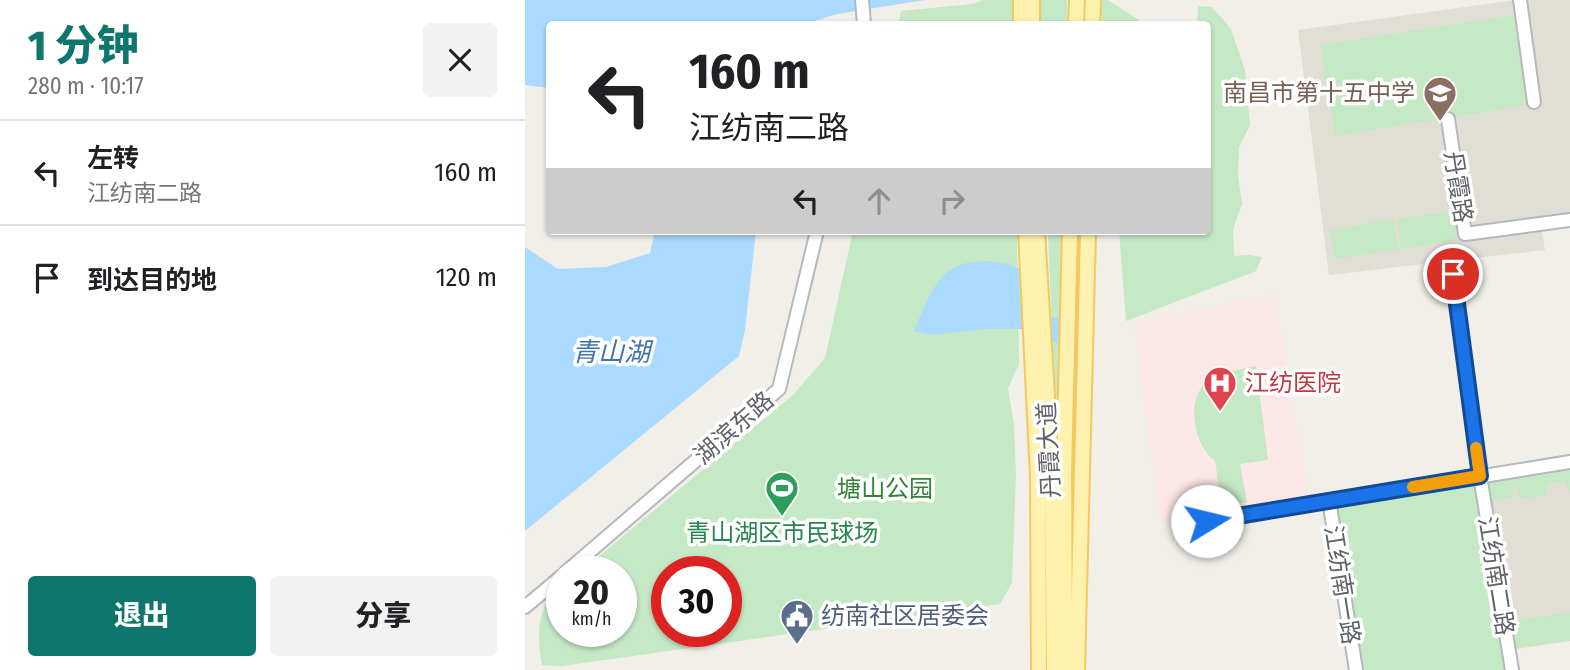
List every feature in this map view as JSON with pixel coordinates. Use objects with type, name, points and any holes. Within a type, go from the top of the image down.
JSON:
[{"type":"main road","points":[[1021,0],[1021,21]]},
{"type":"main road","points":[[1032,0],[1032,21]]},
{"type":"main road","points":[[1076,21],[1077,0]]},
{"type":"main road","points":[[1093,0],[1093,21]]},
{"type":"main road","name":"丹霞大道","points":[[1025,235],[1038,477],[1039,670]]},
{"type":"main road","name":"丹霞大道","points":[[1037,235],[1052,479],[1054,670]]},
{"type":"main road","name":"丹霞大道","points":[[1065,670],[1064,472],[1070,235]]},
{"type":"main road","name":"丹霞大道","points":[[1077,670],[1088,235]]},
{"type":"street","points":[[862,0],[865,20]]},
{"type":"street","points":[[1520,0],[1534,102]]},
{"type":"street","name":"丹霞路","points":[[1448,119],[1465,234],[1570,220]]},
{"type":"street","name":"湖滨东路","points":[[585,556],[779,389],[816,235]]},
{"type":"street","name":"江纺南二路","points":[[1453,274],[1480,476],[1512,670]]},
{"type":"street","points":[[1207,521],[1570,462]]},
{"type":"street","name":"江纺南一路","points":[[1329,500],[1356,670]]},
{"type":"street","name":"湖滨东路","points":[[525,607],[546,589]]},
{"type":"shaded area","name":"南昌市第十五中学","points":[[1516,0],[1570,0],[1570,217],[1540,221],[1545,250],[1329,275],[1298,30]]},
{"type":"shaded area","name":"江纺医院","points":[[1275,294],[1309,503],[1160,522],[1134,323]]},
{"type":"shaded area","points":[[1570,464],[1570,641],[1510,650],[1482,478]]},
{"type":"green space","points":[[984,0],[1012,0],[1013,21],[899,21],[901,11],[972,4]]},
{"type":"green space","points":[[1039,0],[1067,0],[1067,21],[1040,21]]},
{"type":"green space","points":[[1100,0],[1108,0],[1140,21],[1102,21]]},
{"type":"green space","points":[[1198,6],[1212,7],[1231,29],[1245,70],[1250,125],[1239,147],[1238,176],[1242,204],[1233,229],[1234,256],[1262,257],[1256,271],[1126,321],[1119,235],[1211,235],[1211,21],[1197,21]]},
{"type":"green space","points":[[1513,15],[1528,105],[1335,136],[1320,45]]},
{"type":"green space","points":[[1453,211],[1457,241],[1401,249],[1397,219]]},
{"type":"green space","points":[[1394,219],[1398,250],[1334,259],[1330,230]]},
{"type":"green space","name":"塘山公园","points":[[852,235],[1017,235],[1019,364],[1008,388],[1014,425],[1016,474],[1012,583],[1000,604],[742,641],[742,556],[651,556],[651,647],[696,647],[562,666],[542,665],[540,623],[546,604],[546,647],[637,647],[637,556],[599,556],[793,395],[825,358]]},
{"type":"green space","points":[[1048,235],[1063,235],[1058,490]]},
{"type":"green space","points":[[1256,366],[1268,460],[1240,464],[1247,502],[1222,506],[1215,461],[1203,446],[1195,425],[1195,403],[1204,385],[1215,377]]},
{"type":"green space","points":[[1570,466],[1570,491],[1567,491],[1565,481],[1546,484],[1547,495],[1519,499],[1517,487],[1512,486],[1514,497],[1494,500],[1495,506],[1488,508],[1484,481]]},
{"type":"green space","points":[[1480,476],[1511,670],[1359,670],[1329,500]]},
{"type":"green space","points":[[1570,612],[1570,640],[1517,648],[1512,621]]},
{"type":"water","points":[[525,0],[925,0],[837,14],[815,21],[546,21],[546,88],[525,85]]},
{"type":"water","name":"青山湖","points":[[654,235],[756,235],[745,330],[739,356],[525,531],[525,247],[558,269],[606,267],[650,253]]},
{"type":"water","points":[[987,261],[1009,264],[1032,275],[1022,302],[1036,314],[1065,318],[1088,348],[1086,360],[1027,329],[985,329],[932,335],[914,331],[931,293],[943,276],[960,265]]},
{"type":"slow traffic","points":[[1413,487],[1480,476],[1476,448]]},
{"type":"place","name":"南昌市第十五中学","points":[[1440,123]]},
{"type":"place","name":"江纺医院","points":[[1220,413]]},
{"type":"place","name":"青山湖区市民球场","points":[[782,518]]},
{"type":"place","name":"纺南社区居委会","points":[[797,646]]},
{"type":"route","points":[[1207,521],[1480,476],[1453,274]]}]
